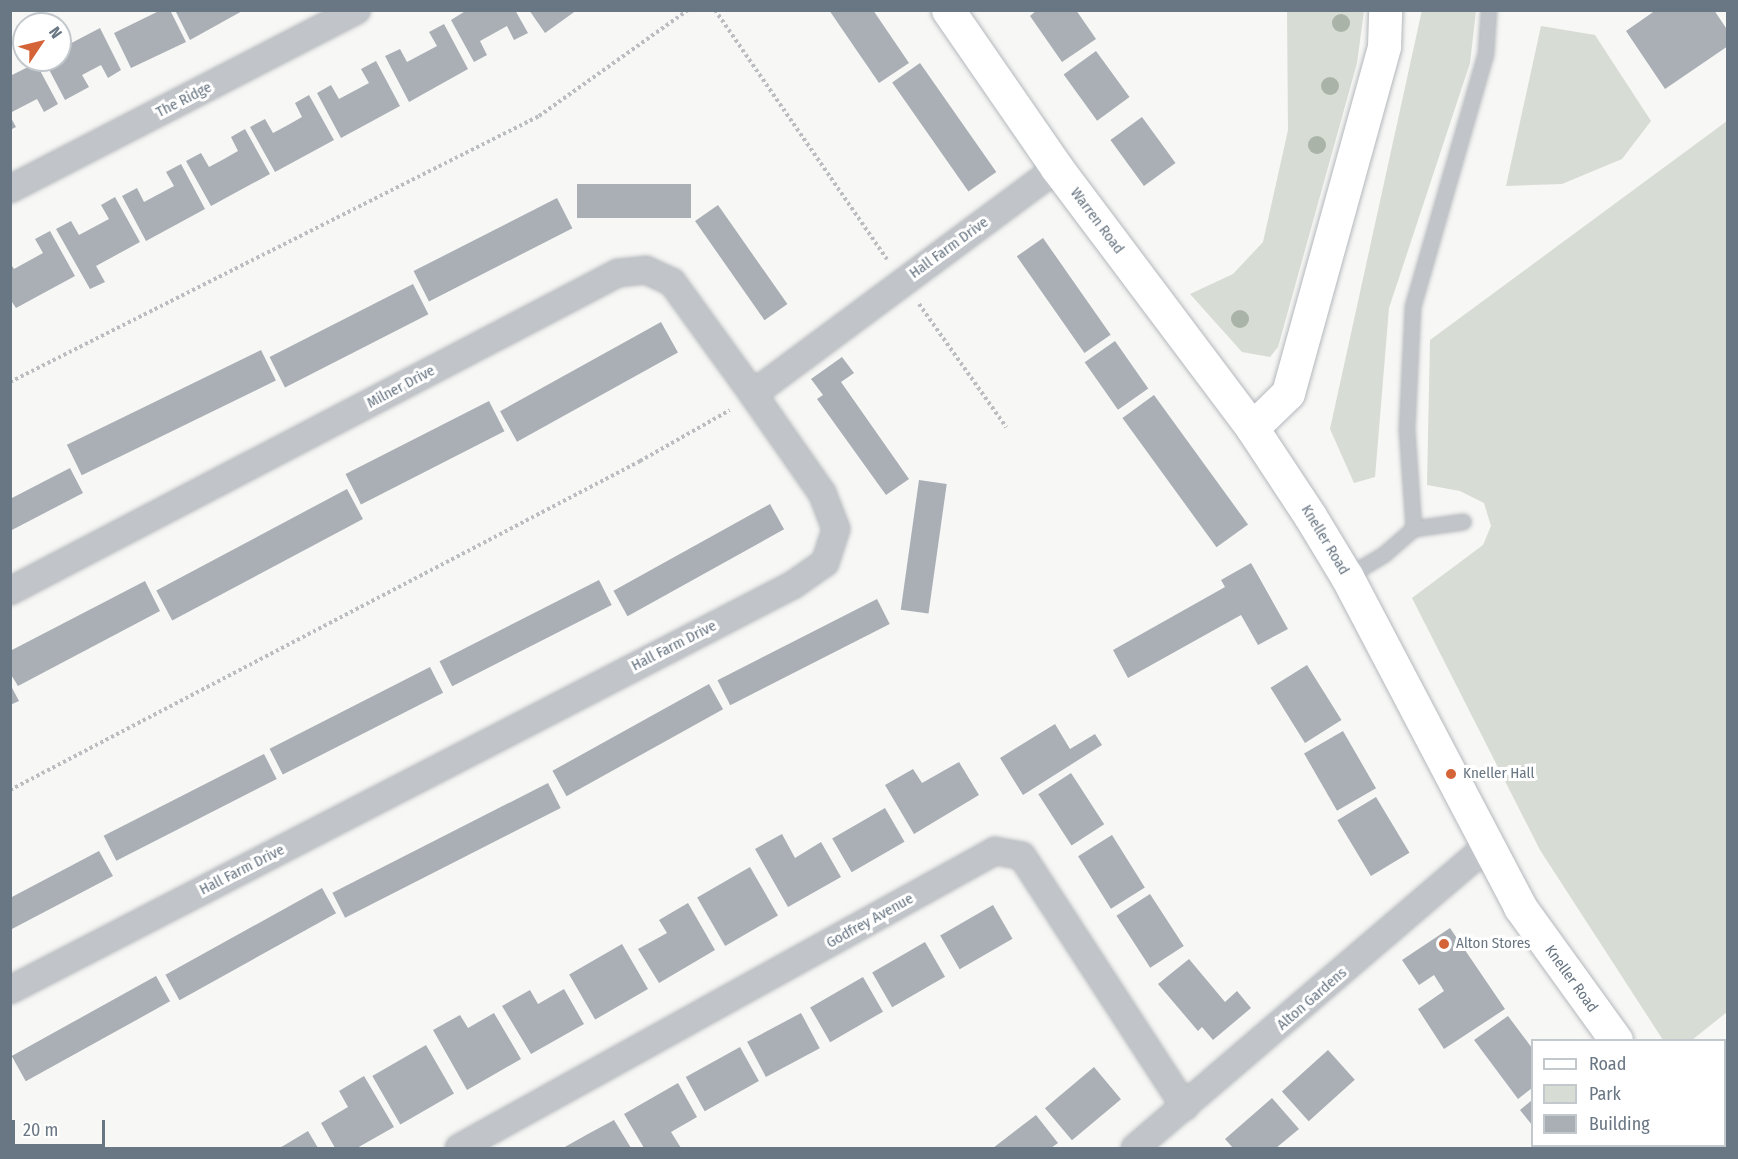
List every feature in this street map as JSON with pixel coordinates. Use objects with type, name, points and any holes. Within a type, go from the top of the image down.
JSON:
[{"type":"main road","name":"Warren Road","points":[[948,10],[1057,168],[1252,428]]},
{"type":"main road","points":[[1252,428],[1288,393],[1384,46],[1385,10]]},
{"type":"main road","name":"Kneller Road","points":[[1252,428],[1347,576],[1520,908],[1615,1039]]},
{"type":"street","name":"The Ridge","points":[[10,189],[357,10]]},
{"type":"street","name":"Hall Farm Drive","points":[[10,990],[793,585],[825,563],[836,529],[822,493],[753,394],[1057,168]]},
{"type":"street","name":"Milner Drive","points":[[10,591],[618,273],[646,270],[672,282],[753,394]]},
{"type":"street","name":"Alton Gardens","points":[[1135,1149],[1487,846]]},
{"type":"street","name":"Godfrey Avenue","points":[[459,1149],[995,851],[1022,856],[1185,1107]]},
{"type":"lane","points":[[1414,529],[1407,430],[1413,307],[1486,54],[1489,10]]},
{"type":"lane","points":[[1347,576],[1384,555],[1414,529],[1464,522]]},
{"type":"path","points":[[10,382],[539,116],[688,10]]},
{"type":"path","points":[[715,10],[1006,427]]},
{"type":"path","points":[[10,790],[640,461],[753,394]]},
{"type":"green space","points":[[1422,10],[1476,11],[1470,63],[1389,308],[1375,477],[1354,483],[1330,429]]},
{"type":"green space","points":[[1287,11],[1364,11],[1357,63],[1278,347],[1270,357],[1242,352],[1190,294],[1233,274],[1263,242],[1288,130]]},
{"type":"green space","points":[[1541,26],[1595,35],[1651,121],[1622,159],[1562,184],[1506,186]]},
{"type":"green space","points":[[1727,121],[1727,1012],[1693,1039],[1662,1039],[1540,850],[1412,598],[1483,545],[1491,526],[1484,503],[1460,491],[1427,485],[1430,340]]},
{"type":"building","points":[[161,10],[170,10],[186,42],[131,68],[114,33]]},
{"type":"building","points":[[175,10],[244,10],[190,40]]},
{"type":"building","points":[[467,10],[515,10],[528,33],[514,40],[507,26],[480,41],[487,55],[474,62],[451,20]]},
{"type":"building","points":[[529,10],[577,10],[545,33]]},
{"type":"building","points":[[829,10],[873,10],[909,63],[879,83]]},
{"type":"building","points":[[1037,10],[1076,10],[1096,39],[1062,62],[1030,16]]},
{"type":"building","points":[[1656,10],[1714,10],[1728,31],[1728,46],[1665,89],[1626,31]]},
{"type":"building","points":[[444,24],[468,69],[409,102],[385,56],[400,49],[407,62],[437,46],[429,32]]},
{"type":"building","points":[[100,28],[121,70],[108,78],[101,65],[82,75],[89,87],[65,100],[50,72],[72,72],[72,43]]},
{"type":"building","points":[[1096,51],[1130,97],[1097,121],[1064,75]]},
{"type":"building","points":[[376,61],[400,106],[341,138],[317,93],[331,85],[339,99],[369,83],[361,69]]},
{"type":"building","points":[[920,63],[996,172],[968,191],[892,83]]},
{"type":"building","points":[[18,72],[41,72],[58,104],[44,112],[37,99],[10,113],[10,76]]},
{"type":"building","points":[[309,95],[334,140],[275,172],[250,127],[265,119],[273,133],[288,125],[302,117],[295,103]]},
{"type":"building","points":[[10,116],[16,127],[10,130]]},
{"type":"building","points":[[1142,117],[1176,163],[1144,186],[1110,140]]},
{"type":"building","points":[[245,129],[270,174],[211,206],[186,161],[201,153],[209,167],[224,159],[238,151],[231,137]]},
{"type":"building","points":[[181,164],[205,209],[146,241],[122,196],[137,188],[144,202],[174,186],[166,172]]},
{"type":"building","points":[[577,184],[691,184],[691,218],[577,218]]},
{"type":"building","points":[[115,197],[140,242],[96,266],[105,282],[90,289],[56,229],[71,221],[79,235],[109,219],[101,205]]},
{"type":"building","points":[[557,198],[572,228],[429,301],[414,271]]},
{"type":"building","points":[[718,205],[787,304],[764,320],[695,221]]},
{"type":"building","points":[[50,231],[75,276],[16,308],[10,299],[10,263],[14,269],[43,253],[35,239]]},
{"type":"building","points":[[1043,238],[1111,335],[1084,353],[1017,256]]},
{"type":"building","points":[[413,284],[428,314],[285,387],[270,357]]},
{"type":"building","points":[[661,322],[678,353],[517,442],[500,411]]},
{"type":"building","points":[[1115,341],[1148,389],[1118,410],[1085,362]]},
{"type":"building","points":[[261,350],[276,381],[82,475],[67,445]]},
{"type":"building","points":[[842,357],[854,373],[841,382],[909,479],[886,495],[817,399],[823,395],[811,379]]},
{"type":"building","points":[[1154,395],[1248,524],[1216,547],[1122,418]]},
{"type":"building","points":[[489,401],[504,431],[361,504],[346,474]]},
{"type":"building","points":[[70,468],[83,493],[10,531],[10,499]]},
{"type":"building","points":[[919,480],[947,484],[928,614],[901,610]]},
{"type":"building","points":[[347,489],[363,519],[172,620],[156,590]]},
{"type":"building","points":[[770,504],[784,529],[628,616],[613,591]]},
{"type":"building","points":[[1251,563],[1288,629],[1258,645],[1241,615],[1128,678],[1113,650],[1225,587],[1221,580]]},
{"type":"building","points":[[599,580],[612,605],[452,686],[440,661]]},
{"type":"building","points":[[145,581],[160,611],[18,686],[10,673],[10,651]]},
{"type":"building","points":[[877,599],[890,624],[730,705],[718,680]]},
{"type":"building","points":[[1307,665],[1341,720],[1305,743],[1271,688]]},
{"type":"building","points":[[430,667],[443,693],[283,775],[270,749]]},
{"type":"building","points":[[10,684],[19,701],[10,705]]},
{"type":"building","points":[[709,684],[723,709],[567,796],[552,771]]},
{"type":"building","points":[[1055,724],[1070,749],[1095,734],[1102,745],[1023,795],[1000,758]]},
{"type":"building","points":[[1343,731],[1376,788],[1337,811],[1304,754]]},
{"type":"building","points":[[264,754],[277,779],[116,861],[104,836]]},
{"type":"building","points":[[959,762],[979,795],[914,834],[885,785],[913,769],[922,783]]},
{"type":"building","points":[[1071,773],[1104,824],[1072,845],[1038,794]]},
{"type":"building","points":[[548,783],[561,808],[345,918],[332,893]]},
{"type":"building","points":[[1376,797],[1409,853],[1371,876],[1337,820]]},
{"type":"building","points":[[885,808],[904,842],[852,872],[832,839]]},
{"type":"building","points":[[782,834],[795,858],[821,842],[841,877],[788,907],[755,849]]},
{"type":"building","points":[[1112,835],[1145,888],[1111,909],[1078,856]]},
{"type":"building","points":[[99,851],[113,876],[10,930],[10,898]]},
{"type":"building","points":[[750,867],[778,915],[725,946],[697,898]]},
{"type":"building","points":[[322,888],[336,913],[180,1000],[165,975]]},
{"type":"building","points":[[1150,894],[1184,946],[1150,968],[1116,916]]},
{"type":"building","points":[[688,903],[715,950],[659,983],[638,949],[667,933],[659,920]]},
{"type":"building","points":[[993,905],[1012,939],[960,969],[940,935]]},
{"type":"building","points":[[1450,928],[1505,1009],[1444,1049],[1418,1009],[1444,991],[1434,975],[1419,985],[1402,960]]},
{"type":"building","points":[[925,942],[945,977],[892,1007],[872,972]]},
{"type":"building","points":[[622,944],[648,989],[595,1020],[569,974]]},
{"type":"building","points":[[1189,959],[1225,1002],[1237,991],[1251,1008],[1213,1040],[1202,1027],[1198,1031],[1158,984]]},
{"type":"building","points":[[156,976],[170,1001],[26,1081],[12,1056]]},
{"type":"building","points":[[863,977],[883,1012],[830,1042],[810,1007]]},
{"type":"building","points":[[564,989],[584,1024],[531,1054],[502,1006],[530,990],[538,1004]]},
{"type":"building","points":[[494,1013],[521,1059],[467,1090],[433,1030],[460,1015],[468,1028]]},
{"type":"building","points":[[801,1013],[820,1048],[766,1077],[747,1042]]},
{"type":"building","points":[[1508,1016],[1531,1047],[1531,1089],[1518,1099],[1474,1040]]},
{"type":"building","points":[[426,1045],[454,1093],[400,1124],[372,1076]]},
{"type":"building","points":[[740,1047],[759,1081],[705,1111],[686,1077]]},
{"type":"building","points":[[1328,1050],[1355,1080],[1309,1121],[1282,1091]]},
{"type":"building","points":[[1094,1067],[1121,1099],[1072,1140],[1045,1108]]},
{"type":"building","points":[[364,1076],[394,1127],[357,1148],[335,1148],[321,1123],[348,1107],[339,1091]]},
{"type":"building","points":[[678,1083],[697,1117],[671,1132],[681,1148],[644,1148],[624,1114]]},
{"type":"building","points":[[1272,1098],[1299,1129],[1276,1148],[1233,1148],[1225,1139]]},
{"type":"building","points":[[1531,1101],[1531,1124],[1520,1110]]},
{"type":"building","points":[[1036,1115],[1058,1143],[1051,1148],[993,1148]]},
{"type":"building","points":[[614,1120],[631,1148],[563,1148],[588,1134]]},
{"type":"building","points":[[308,1131],[318,1148],[279,1148],[283,1146]]},
{"type":"building","points":[[1556,1147],[1610,1147],[1610,1148]]},
{"type":"place","name":"Kneller Hall","points":[[1451,774]]},
{"type":"place","name":"Alton Stores","points":[[1444,944]]}]
